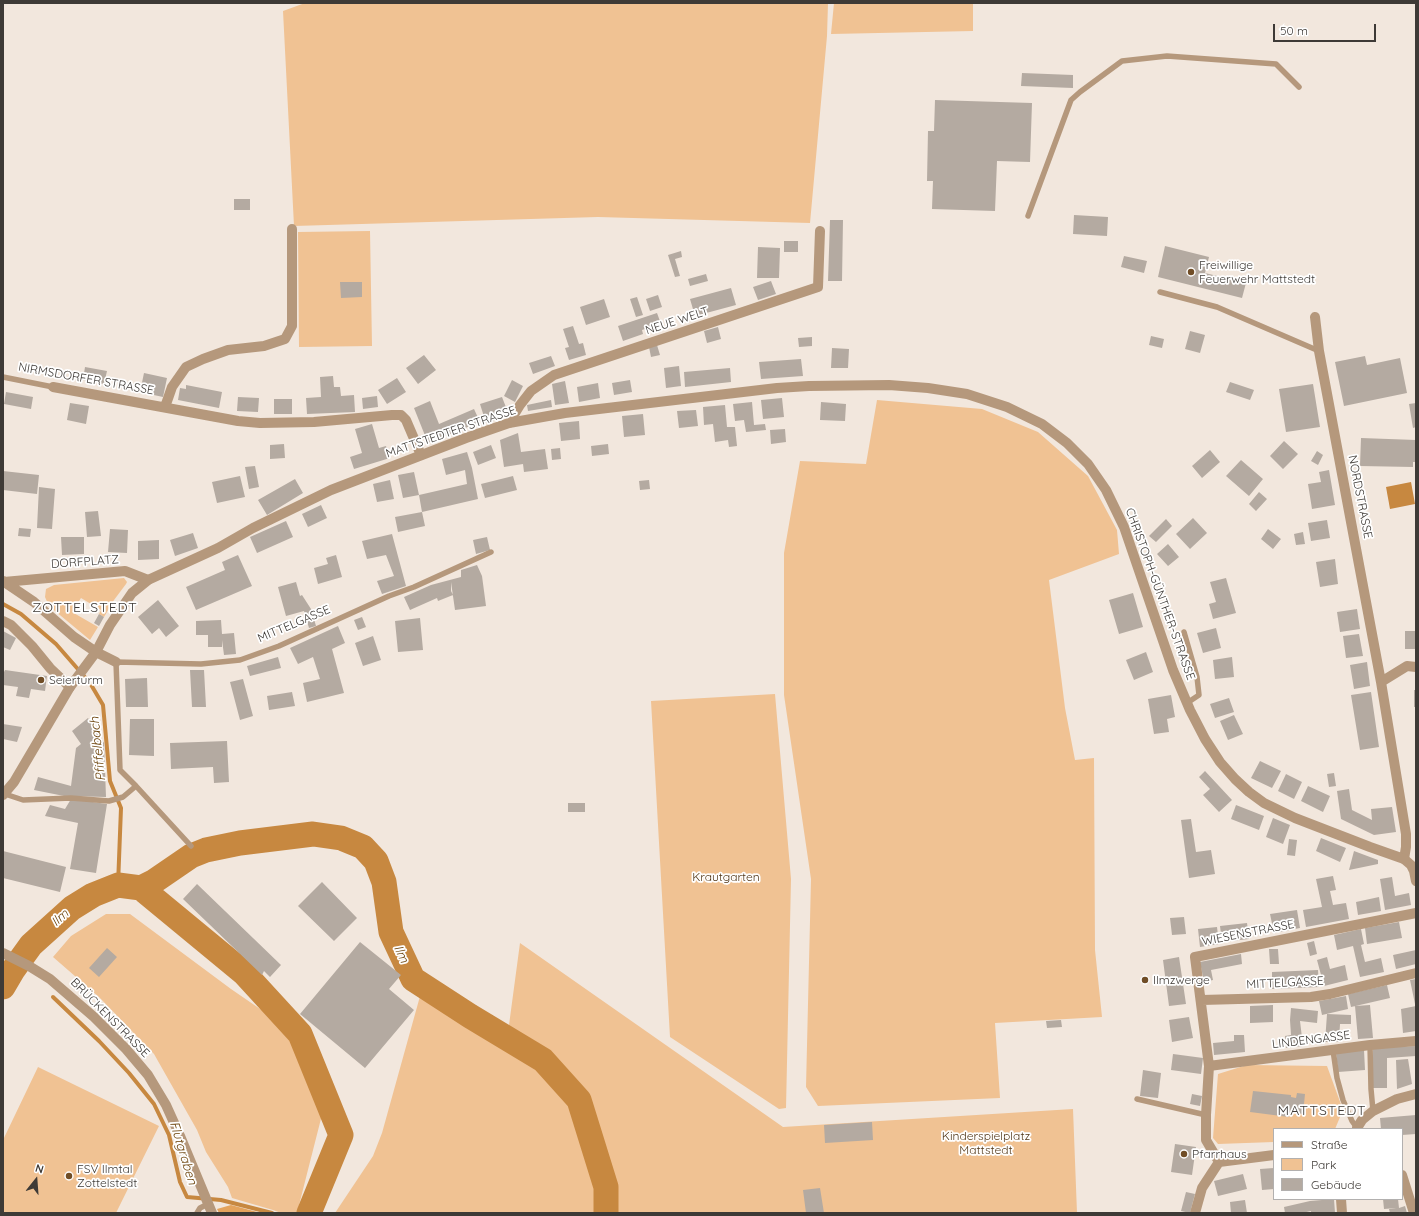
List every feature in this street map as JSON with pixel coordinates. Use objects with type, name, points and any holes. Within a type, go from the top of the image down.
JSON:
[{"type":"street","name":"NIRMSDORFER STRASSE","points":[[165,407],[172,387],[186,367],[228,350],[264,346],[285,339],[292,326],[292,229]]},
{"type":"street","name":"NEUE WELT","points":[[509,423],[531,391],[554,375],[818,288],[820,231]]},
{"type":"street","name":"NORDSTRASSE","points":[[1315,317],[1319,351],[1381,682],[1406,834],[1404,859]]},
{"type":"street","name":"CHRISTOPH-GÜNTHER-STRASSE","points":[[809,386],[889,385],[928,388],[968,394],[1007,407],[1042,424],[1067,443],[1088,464],[1106,490],[1124,527],[1187,703],[1205,739],[1220,762],[1235,779],[1259,799],[1295,818],[1404,859]]},
{"type":"street","name":"NIRMSDORFER STRASSE","points":[[54,386],[238,421],[260,423],[314,422],[392,415],[401,416],[406,420],[421,455]]},
{"type":"street","name":"MATTSTEDTER STRASSE","points":[[148,580],[218,548],[253,528],[331,490],[509,423],[565,413],[777,388],[809,386]]},
{"type":"street","name":"DORFPLATZ","points":[[4,581],[124,571],[148,580]]},
{"type":"street","points":[[4,794],[14,782],[72,683],[96,652],[110,625],[132,593],[148,580]]},
{"type":"street","name":"DORFPLATZ","points":[[4,581],[34,602],[74,637],[96,652]]},
{"type":"street","points":[[3,621],[11,625],[32,646],[50,668],[72,683]]},
{"type":"street","name":"MITTELGASSE","points":[[96,652],[116,662]]},
{"type":"street","points":[[1381,682],[1407,666],[1416,667]]},
{"type":"street","points":[[1404,859],[1411,865],[1416,881]]},
{"type":"street","name":"WIESENSTRASSE","points":[[1219,1162],[1206,1140],[1209,1066],[1202,1000],[1195,957],[1416,913]]},
{"type":"street","name":"BRÜCKENSTRASSE","points":[[5,954],[50,979],[94,1017],[126,1049],[148,1075],[166,1105],[210,1208]]},
{"type":"street","name":"MITTELGASSE","points":[[1202,1000],[1311,997],[1330,994],[1416,973]]},
{"type":"street","name":"LINDENGASSE","points":[[1209,1066],[1370,1045],[1416,1041]]},
{"type":"street","points":[[1358,1128],[1362,1120],[1373,1112],[1397,1099],[1416,1094]]},
{"type":"street","points":[[1195,1213],[1202,1188],[1219,1162],[1273,1155]]},
{"type":"street","points":[[1403,1178],[1414,1213]]},
{"type":"street","points":[[1341,1200],[1342,1213]]},
{"type":"lane","points":[[1028,216],[1072,100],[1080,92],[1122,61],[1167,56],[1276,64],[1299,87]]},
{"type":"lane","points":[[1160,292],[1217,307],[1319,351]]},
{"type":"lane","name":"NIRMSDORFER STRASSE","points":[[3,377],[54,386]]},
{"type":"lane","name":"MITTELGASSE","points":[[116,662],[201,664],[240,660],[279,646],[389,596],[414,587],[492,552]]},
{"type":"lane","name":"CHRISTOPH-GÜNTHER-STRASSE","points":[[1184,632],[1197,677],[1199,695],[1187,703]]},
{"type":"lane","points":[[116,662],[120,770],[191,846]]},
{"type":"lane","points":[[4,794],[23,800],[71,798],[109,800],[123,797],[136,786]]},
{"type":"lane","points":[[1370,1045],[1373,1112]]},
{"type":"lane","points":[[1333,1050],[1337,1078],[1343,1100],[1356,1128]]},
{"type":"lane","points":[[1137,1100],[1206,1115]]},
{"type":"lane","points":[[197,1213],[200,1208],[210,1208]]},
{"type":"green space","points":[[305,3],[828,3],[827,36],[810,223],[598,217],[294,226],[283,11]]},
{"type":"green space","points":[[834,3],[973,3],[973,31],[831,34]]},
{"type":"green space","points":[[370,231],[372,346],[299,347],[298,232]]},
{"type":"green space","points":[[877,400],[982,409],[1038,432],[1088,476],[1117,530],[1119,554],[1049,580],[1065,708],[1075,760],[1094,758],[1095,950],[1102,1017],[995,1023],[1000,1098],[818,1106],[806,1087],[811,879],[784,695],[784,553],[800,461],[866,464]]},
{"type":"green space","points":[[124,578],[127,582],[126,584],[104,617],[99,614],[101,610],[81,598],[72,612],[98,627],[90,640],[49,606],[45,597],[46,589],[54,585]]},
{"type":"green space","name":"Krautgarten","points":[[775,694],[791,879],[786,1108],[779,1109],[670,1037],[651,701]]},
{"type":"green space","points":[[106,914],[130,914],[231,989],[298,1035],[326,1099],[297,1213],[281,1213],[232,1198],[228,1187],[206,1152],[197,1130],[154,1054],[99,997],[53,957],[71,936]]},
{"type":"green space","name":"Kinderspielplatz Mattstedt","points":[[520,943],[783,1127],[1073,1109],[1077,1213],[611,1213],[608,1186],[580,1098],[544,1057],[511,1035],[509,1025]]},
{"type":"green space","points":[[422,989],[541,1062],[576,1101],[602,1187],[601,1213],[335,1213],[373,1156],[382,1133]]},
{"type":"green space","points":[[1247,1065],[1327,1066],[1343,1110],[1335,1128],[1273,1128],[1273,1142],[1218,1144],[1213,1138],[1218,1074]]},
{"type":"green space","name":"FSV Ilmtal Zottelstedt","points":[[38,1067],[159,1126],[116,1213],[3,1213],[3,1140]]},
{"type":"shaded area","points":[[1411,482],[1415,504],[1390,509],[1386,487]]},
{"type":"shaded area","points":[[231,1205],[261,1213],[219,1213],[217,1209]]},
{"type":"building","points":[[1022,73],[1073,75],[1073,88],[1021,86]]},
{"type":"building","points":[[935,100],[1032,103],[1030,162],[997,161],[995,211],[932,209],[933,181],[927,181],[928,131],[934,131]]},
{"type":"building","points":[[234,199],[250,199],[250,210],[234,210]]},
{"type":"building","points":[[1074,215],[1108,217],[1107,236],[1073,234]]},
{"type":"building","points":[[830,220],[843,220],[842,281],[828,281]]},
{"type":"building","points":[[784,241],[798,241],[798,252],[784,252]]},
{"type":"building","points":[[1165,246],[1209,257],[1205,273],[1246,283],[1242,298],[1158,277]]},
{"type":"building","points":[[758,247],[780,248],[779,278],[757,278]]},
{"type":"building","points":[[681,251],[682,257],[675,259],[680,276],[675,277],[668,255]]},
{"type":"building","points":[[1124,256],[1147,261],[1144,273],[1121,267]]},
{"type":"building","points":[[706,274],[708,281],[690,286],[688,279]]},
{"type":"building","points":[[771,281],[776,294],[758,300],[753,287]]},
{"type":"building","points":[[340,282],[362,282],[362,297],[341,298]]},
{"type":"building","points":[[731,288],[736,305],[695,316],[690,299]]},
{"type":"building","points":[[658,295],[662,307],[650,311],[646,299]]},
{"type":"building","points":[[637,297],[643,315],[636,317],[630,299]]},
{"type":"building","points":[[604,299],[610,317],[586,325],[580,307]]},
{"type":"building","points":[[657,313],[661,324],[642,330],[643,334],[623,341],[618,326]]},
{"type":"building","points":[[573,326],[579,344],[583,343],[586,355],[569,360],[565,348],[569,347],[563,329]]},
{"type":"building","points":[[718,327],[721,339],[707,343],[704,331]]},
{"type":"building","points":[[1190,331],[1205,335],[1200,353],[1185,349]]},
{"type":"building","points":[[1151,336],[1164,339],[1162,348],[1149,345]]},
{"type":"building","points":[[812,337],[812,346],[799,347],[798,338]]},
{"type":"building","points":[[657,345],[660,355],[651,357],[649,347]]},
{"type":"building","points":[[832,348],[849,349],[848,368],[831,368]]},
{"type":"building","points":[[424,355],[436,370],[418,384],[406,368]]},
{"type":"building","points":[[551,356],[555,366],[533,374],[529,363]]},
{"type":"building","points":[[1365,356],[1367,365],[1400,358],[1407,393],[1344,406],[1335,362]]},
{"type":"building","points":[[801,359],[803,376],[761,379],[759,362]]},
{"type":"building","points":[[679,366],[681,386],[666,388],[664,368]]},
{"type":"building","points":[[85,367],[107,371],[104,384],[83,380]]},
{"type":"building","points":[[730,368],[731,382],[685,387],[684,372]]},
{"type":"building","points":[[144,373],[167,378],[163,397],[140,392]]},
{"type":"building","points":[[333,376],[334,387],[340,387],[341,396],[354,395],[355,412],[307,414],[306,398],[321,397],[320,377]]},
{"type":"building","points":[[397,378],[406,392],[387,404],[378,390]]},
{"type":"building","points":[[512,380],[523,386],[515,402],[504,396]]},
{"type":"building","points":[[630,380],[632,392],[614,395],[612,383]]},
{"type":"building","points":[[565,381],[569,403],[555,405],[552,384]]},
{"type":"building","points":[[1230,382],[1254,390],[1250,400],[1226,392]]},
{"type":"building","points":[[598,383],[600,398],[579,402],[577,387]]},
{"type":"building","points":[[1313,384],[1320,427],[1286,432],[1279,389]]},
{"type":"building","points":[[186,385],[222,392],[219,408],[178,400],[180,388],[186,389]]},
{"type":"building","points":[[6,392],[33,397],[31,409],[4,404]]},
{"type":"building","points":[[377,396],[378,407],[363,409],[362,398]]},
{"type":"building","points":[[238,397],[259,398],[258,412],[237,411]]},
{"type":"building","points":[[502,397],[509,415],[486,423],[480,404]]},
{"type":"building","points":[[782,398],[784,417],[763,419],[761,400]]},
{"type":"building","points":[[274,399],[292,399],[292,414],[274,414]]},
{"type":"building","points":[[551,400],[552,407],[528,411],[527,405]]},
{"type":"building","points":[[430,401],[439,424],[474,409],[480,422],[428,443],[414,408]]},
{"type":"building","points":[[752,402],[754,425],[765,424],[766,430],[746,432],[744,420],[735,421],[733,404]]},
{"type":"building","points":[[821,402],[846,404],[845,421],[820,420]]},
{"type":"building","points":[[70,403],[89,406],[86,424],[67,420]]},
{"type":"building","points":[[1416,403],[1416,427],[1413,428],[1409,404]]},
{"type":"building","points":[[725,405],[727,427],[735,427],[737,446],[729,447],[728,440],[715,442],[713,424],[704,425],[703,407]]},
{"type":"building","points":[[696,410],[698,426],[679,428],[677,411]]},
{"type":"building","points":[[643,414],[645,435],[624,437],[622,416]]},
{"type":"building","points":[[579,421],[580,439],[561,441],[559,423]]},
{"type":"building","points":[[372,424],[379,448],[386,446],[390,458],[354,469],[350,457],[362,453],[355,429]]},
{"type":"building","points":[[785,429],[786,442],[771,444],[770,430]]},
{"type":"building","points":[[518,433],[521,452],[545,449],[548,469],[524,472],[523,464],[504,467],[500,440]]},
{"type":"building","points":[[1361,438],[1416,440],[1416,462],[1413,462],[1413,467],[1360,466]]},
{"type":"building","points":[[1284,441],[1298,454],[1283,469],[1270,456]]},
{"type":"building","points":[[284,444],[285,458],[270,459],[270,445]]},
{"type":"building","points":[[608,444],[609,454],[592,456],[591,446]]},
{"type":"building","points":[[491,445],[496,458],[478,465],[473,452]]},
{"type":"building","points":[[560,448],[561,459],[552,460],[551,449]]},
{"type":"building","points":[[1210,450],[1220,462],[1202,478],[1192,466]]},
{"type":"building","points":[[1317,451],[1323,455],[1318,465],[1311,461]]},
{"type":"building","points":[[467,452],[472,468],[478,499],[422,512],[419,495],[467,484],[465,470],[446,475],[442,459]]},
{"type":"building","points":[[1241,460],[1263,479],[1249,496],[1226,476]]},
{"type":"building","points":[[255,466],[259,487],[249,489],[245,467]]},
{"type":"building","points":[[1329,470],[1335,505],[1312,509],[1308,484],[1321,482],[1319,472]]},
{"type":"building","points":[[3,471],[39,475],[37,494],[3,490]]},
{"type":"building","points":[[414,472],[419,495],[403,498],[398,475]]},
{"type":"building","points":[[240,476],[245,497],[217,503],[212,482]]},
{"type":"building","points":[[513,476],[517,490],[485,498],[481,484]]},
{"type":"building","points":[[295,479],[303,493],[267,515],[258,500]]},
{"type":"building","points":[[390,480],[394,499],[377,502],[373,484]]},
{"type":"building","points":[[649,480],[650,489],[640,490],[639,481]]},
{"type":"building","points":[[39,487],[55,489],[52,529],[37,528]]},
{"type":"building","points":[[1259,492],[1267,499],[1256,511],[1249,504]]},
{"type":"building","points":[[321,505],[327,518],[308,527],[302,514]]},
{"type":"building","points":[[98,511],[101,536],[87,537],[85,512]]},
{"type":"building","points":[[422,512],[425,526],[398,532],[395,517]]},
{"type":"building","points":[[1193,518],[1207,533],[1190,549],[1176,534]]},
{"type":"building","points":[[1166,519],[1172,526],[1156,542],[1149,536]]},
{"type":"building","points":[[1327,520],[1330,538],[1311,541],[1308,523]]},
{"type":"building","points":[[286,521],[293,537],[257,553],[250,537]]},
{"type":"building","points":[[19,528],[31,529],[30,537],[18,536]]},
{"type":"building","points":[[110,529],[128,530],[127,553],[108,552]]},
{"type":"building","points":[[1268,529],[1281,539],[1273,549],[1261,539]]},
{"type":"building","points":[[1303,532],[1305,544],[1296,545],[1294,534]]},
{"type":"building","points":[[193,533],[198,548],[175,556],[170,540]]},
{"type":"building","points":[[392,534],[406,586],[382,594],[377,581],[394,576],[386,555],[367,559],[362,541]]},
{"type":"building","points":[[61,537],[84,537],[84,554],[62,555]]},
{"type":"building","points":[[487,537],[490,550],[476,554],[473,540]]},
{"type":"building","points":[[159,540],[159,559],[138,560],[138,541]]},
{"type":"building","points":[[1168,544],[1179,557],[1168,566],[1157,554]]},
{"type":"building","points":[[238,555],[252,586],[196,610],[186,587],[225,570],[222,562]]},
{"type":"building","points":[[336,555],[342,577],[318,584],[314,568],[328,564],[326,558]]},
{"type":"building","points":[[1335,559],[1338,584],[1320,587],[1316,562]]},
{"type":"building","points":[[477,565],[482,576],[486,606],[455,610],[453,595],[438,601],[437,598],[410,610],[404,597],[431,585],[461,577],[461,570]]},
{"type":"building","points":[[1226,578],[1236,613],[1213,619],[1209,604],[1216,602],[1210,582]]},
{"type":"building","points":[[296,582],[300,596],[302,595],[311,609],[316,626],[309,628],[304,611],[286,616],[278,587]]},
{"type":"building","points":[[1133,593],[1143,627],[1119,634],[1109,600]]},
{"type":"building","points":[[158,600],[179,626],[166,637],[159,628],[152,634],[138,617]]},
{"type":"building","points":[[1357,609],[1360,629],[1340,632],[1337,612]]},
{"type":"building","points":[[99,614],[104,617],[99,626],[94,623]]},
{"type":"building","points":[[362,617],[366,627],[358,630],[354,620]]},
{"type":"building","points":[[420,618],[423,650],[398,652],[395,621]]},
{"type":"building","points":[[221,620],[222,634],[234,633],[236,654],[224,655],[222,640],[222,647],[208,647],[208,635],[196,635],[196,621]]},
{"type":"building","points":[[338,626],[345,643],[332,649],[344,693],[307,702],[303,683],[320,679],[313,657],[298,664],[290,648]]},
{"type":"building","points":[[1216,628],[1221,648],[1203,653],[1197,633]]},
{"type":"building","points":[[3,631],[16,638],[10,650],[3,647]]},
{"type":"building","points":[[1405,631],[1416,631],[1416,649],[1405,649]]},
{"type":"building","points":[[1359,634],[1363,656],[1346,658],[1343,636]]},
{"type":"building","points":[[373,636],[381,660],[363,666],[355,643]]},
{"type":"building","points":[[1146,652],[1153,672],[1134,680],[1126,660]]},
{"type":"building","points":[[278,657],[281,668],[250,676],[247,666]]},
{"type":"building","points":[[1232,657],[1234,677],[1215,679],[1213,660]]},
{"type":"building","points":[[1367,662],[1370,686],[1354,689],[1350,665]]},
{"type":"building","points":[[5,670],[47,676],[45,691],[31,689],[29,698],[16,696],[18,687],[3,685],[3,674]]},
{"type":"building","points":[[190,670],[204,670],[206,707],[192,707]]},
{"type":"building","points":[[147,678],[148,707],[126,707],[125,679]]},
{"type":"building","points":[[243,679],[253,716],[240,720],[230,682]]},
{"type":"building","points":[[1414,690],[1416,690],[1416,707],[1414,707]]},
{"type":"building","points":[[292,692],[295,706],[269,710],[267,696]]},
{"type":"building","points":[[1371,692],[1379,747],[1360,750],[1351,695]]},
{"type":"building","points":[[1171,695],[1175,717],[1167,719],[1169,732],[1154,734],[1148,699]]},
{"type":"building","points":[[1229,698],[1234,712],[1215,718],[1210,704]]},
{"type":"building","points":[[1234,715],[1243,734],[1228,740],[1220,721]]},
{"type":"building","points":[[88,718],[104,743],[106,797],[69,797],[34,790],[38,777],[71,786],[76,748],[81,744],[72,731]]},
{"type":"building","points":[[130,719],[154,719],[154,756],[129,755]]},
{"type":"building","points":[[3,724],[22,727],[17,742],[3,739]]},
{"type":"building","points":[[227,741],[229,782],[214,783],[213,767],[171,769],[170,743]]},
{"type":"building","points":[[1260,761],[1281,771],[1272,788],[1251,778]]},
{"type":"building","points":[[1205,771],[1232,800],[1219,812],[1203,795],[1210,789],[1199,777]]},
{"type":"building","points":[[1334,773],[1336,786],[1329,787],[1327,774]]},
{"type":"building","points":[[1286,774],[1302,782],[1294,799],[1278,791]]},
{"type":"building","points":[[1308,786],[1330,796],[1323,812],[1301,801]]},
{"type":"building","points":[[1349,789],[1352,810],[1372,820],[1371,809],[1392,807],[1396,832],[1374,835],[1341,819],[1337,791]]},
{"type":"building","points":[[71,799],[107,804],[96,873],[70,869],[78,823],[45,816],[50,805],[65,809]]},
{"type":"building","points":[[568,803],[585,803],[585,812],[568,812]]},
{"type":"building","points":[[1236,805],[1264,816],[1259,830],[1231,819]]},
{"type":"building","points":[[1273,818],[1290,825],[1283,844],[1266,837]]},
{"type":"building","points":[[1191,819],[1196,852],[1211,850],[1215,874],[1189,878],[1181,820]]},
{"type":"building","points":[[1321,838],[1346,848],[1340,862],[1316,851]]},
{"type":"building","points":[[1289,839],[1297,840],[1295,856],[1287,855]]},
{"type":"building","points":[[3,851],[66,867],[60,892],[3,878]]},
{"type":"building","points":[[1354,851],[1378,860],[1378,864],[1349,870]]},
{"type":"building","points":[[1333,876],[1336,890],[1330,891],[1333,905],[1346,903],[1349,919],[1306,927],[1303,910],[1322,907],[1316,879]]},
{"type":"building","points":[[1392,877],[1395,896],[1409,893],[1411,905],[1385,910],[1380,879]]},
{"type":"building","points":[[322,882],[357,918],[334,941],[298,906]]},
{"type":"building","points":[[197,884],[281,965],[270,977],[264,971],[262,975],[183,899]]},
{"type":"building","points":[[1379,897],[1381,911],[1358,915],[1356,902]]},
{"type":"building","points":[[1297,910],[1300,928],[1274,933],[1270,914]]},
{"type":"building","points":[[1184,917],[1186,934],[1172,935],[1170,918]]},
{"type":"building","points":[[1399,922],[1402,938],[1367,944],[1365,928]]},
{"type":"building","points":[[1247,923],[1249,939],[1222,942],[1220,926]]},
{"type":"building","points":[[1217,927],[1219,944],[1200,947],[1198,929]]},
{"type":"building","points":[[1361,929],[1364,944],[1361,945],[1365,962],[1381,958],[1384,972],[1360,977],[1353,946],[1337,950],[1334,935]]},
{"type":"building","points":[[1314,941],[1317,954],[1310,956],[1307,943]]},
{"type":"building","points":[[360,942],[401,975],[389,989],[414,1010],[365,1068],[300,1014]]},
{"type":"building","points":[[107,948],[117,957],[99,977],[89,968]]},
{"type":"building","points":[[1269,949],[1278,949],[1279,964],[1270,964]]},
{"type":"building","points":[[1416,950],[1416,964],[1396,969],[1393,955]]},
{"type":"building","points":[[1241,954],[1242,964],[1211,970],[1213,980],[1204,982],[1200,962]]},
{"type":"building","points":[[1179,957],[1186,1004],[1169,1006],[1163,960]]},
{"type":"building","points":[[1327,957],[1330,969],[1345,965],[1348,980],[1324,986],[1317,960]]},
{"type":"building","points":[[1318,970],[1319,987],[1272,989],[1272,972]]},
{"type":"building","points":[[1416,979],[1416,1004],[1415,1004],[1410,980]]},
{"type":"building","points":[[1387,985],[1390,998],[1351,1007],[1348,994]]},
{"type":"building","points":[[1346,996],[1348,1009],[1322,1015],[1319,1001]]},
{"type":"building","points":[[1273,1005],[1273,1022],[1250,1023],[1250,1006]]},
{"type":"building","points":[[1370,1005],[1373,1038],[1358,1039],[1355,1006]]},
{"type":"building","points":[[1416,1006],[1416,1031],[1403,1033],[1401,1009]]},
{"type":"building","points":[[1291,1008],[1318,1011],[1317,1023],[1300,1021],[1303,1046],[1286,1048],[1285,1036],[1291,1035]]},
{"type":"building","points":[[1327,1014],[1351,1015],[1351,1024],[1340,1024],[1339,1042],[1325,1042]]},
{"type":"building","points":[[1189,1017],[1193,1038],[1172,1042],[1169,1020]]},
{"type":"building","points":[[1061,1020],[1062,1027],[1047,1028],[1046,1021]]},
{"type":"building","points":[[1234,1035],[1244,1035],[1245,1052],[1214,1055],[1213,1043],[1234,1041]]},
{"type":"building","points":[[1416,1046],[1416,1056],[1387,1058],[1387,1088],[1372,1088],[1373,1048]]},
{"type":"building","points":[[1364,1050],[1365,1070],[1338,1072],[1336,1052]]},
{"type":"building","points":[[1173,1054],[1203,1058],[1201,1074],[1171,1070]]},
{"type":"building","points":[[1408,1059],[1412,1084],[1397,1089],[1396,1060]]},
{"type":"building","points":[[1143,1070],[1161,1073],[1158,1098],[1140,1096]]},
{"type":"building","points":[[1253,1091],[1291,1095],[1291,1097],[1296,1098],[1297,1093],[1305,1094],[1303,1114],[1290,1113],[1289,1117],[1250,1112]]},
{"type":"building","points":[[1192,1094],[1202,1096],[1200,1106],[1190,1104]]},
{"type":"building","points":[[1416,1115],[1416,1134],[1403,1135],[1403,1128],[1381,1128],[1380,1118]]},
{"type":"building","points":[[872,1122],[873,1140],[825,1143],[824,1125]]},
{"type":"building","name":"Pfarrhaus","points":[[1175,1144],[1196,1147],[1192,1175],[1171,1172]]},
{"type":"building","points":[[1273,1168],[1273,1189],[1262,1190],[1260,1169]]},
{"type":"building","points":[[1243,1174],[1247,1189],[1218,1196],[1214,1181]]},
{"type":"building","points":[[820,1188],[824,1213],[806,1213],[803,1190]]},
{"type":"building","points":[[1186,1192],[1195,1194],[1190,1213],[1181,1211]]},
{"type":"building","points":[[1245,1200],[1247,1213],[1231,1213],[1230,1202]]},
{"type":"building","points":[[1334,1200],[1335,1213],[1311,1213],[1311,1211],[1302,1213],[1285,1213],[1284,1207],[1310,1201]]},
{"type":"building","points":[[1383,1200],[1398,1200],[1399,1208],[1405,1206],[1407,1213],[1390,1213],[1389,1209],[1396,1208],[1384,1209]]},
{"type":"waterway","name":"Pfiffelbach","points":[[3,604],[21,614],[56,644],[90,683],[103,705],[110,781],[121,808],[118,885]]},
{"type":"waterway","name":"Ilm","points":[[141,888],[153,882],[191,856],[206,850],[240,843],[313,834],[341,838],[363,847],[376,861],[384,882],[391,932],[413,979],[470,1016],[543,1060],[579,1100],[606,1187],[606,1213]]},
{"type":"waterway","name":"Ilm","points":[[3,987],[31,945],[72,908],[93,895],[118,885],[141,888],[244,973],[300,1034],[341,1135],[309,1213]]},
{"type":"waterway","name":"Flutgraben","points":[[53,997],[99,1041],[129,1073],[154,1104],[169,1135],[180,1182],[187,1197],[221,1200],[272,1213]]},
{"type":"place","name":"Freiwillige Feuerwehr Mattstedt","points":[[1191,272]]},
{"type":"place","name":"Seierturm","points":[[41,680]]},
{"type":"place","name":"Ilmzwerge","points":[[1145,980]]},
{"type":"place","name":"Pfarrhaus","points":[[1184,1154]]},
{"type":"place","name":"FSV Ilmtal Zottelstedt","points":[[69,1176]]},
{"type":"district","name":"ZOTTELSTEDT","points":[[85,608]]},
{"type":"district","name":"MATTSTEDT","points":[[1322,1111]]}]
